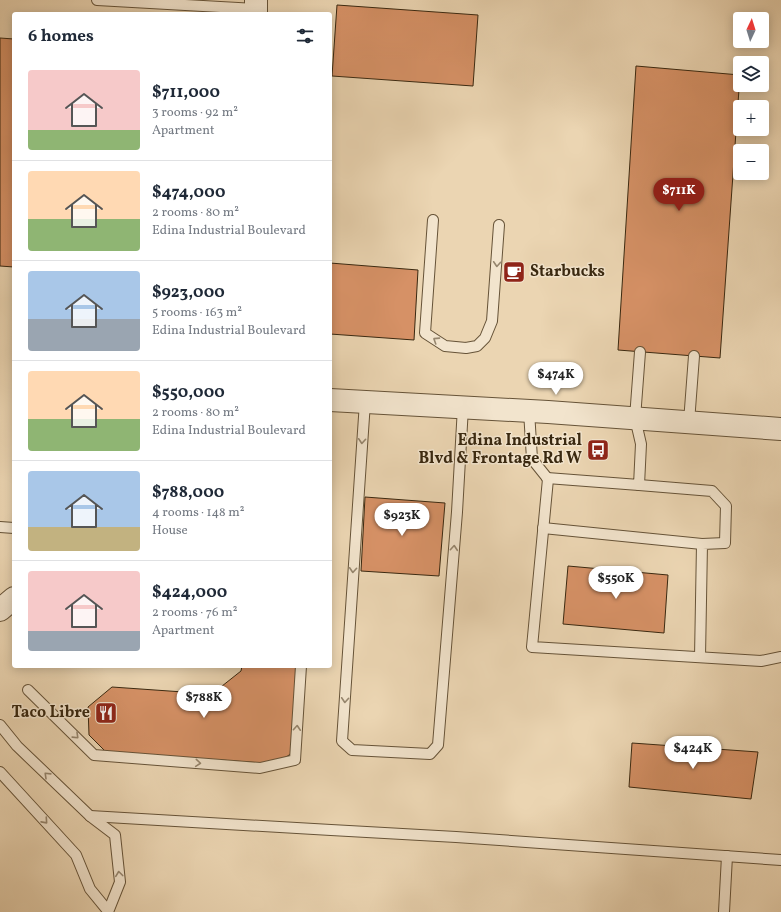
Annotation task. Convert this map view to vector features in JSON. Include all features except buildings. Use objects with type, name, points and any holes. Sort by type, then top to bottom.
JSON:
[{"type":"street","points":[[332,400],[635,418],[781,430]]},
{"type":"street","points":[[0,610],[12,600]]},
{"type":"lane","points":[[97,0],[256,8]]},
{"type":"lane","points":[[433,220],[425,333],[445,346],[466,348],[478,346],[485,338],[492,321],[500,225]]},
{"type":"lane","points":[[639,486],[641,444],[635,418],[640,352]]},
{"type":"lane","points":[[689,422],[694,356]]},
{"type":"lane","points":[[365,402],[342,741],[352,750],[430,754],[438,745],[451,587],[463,407]]},
{"type":"lane","points":[[529,411],[532,459],[547,478],[532,647],[761,661],[781,657]]},
{"type":"lane","points":[[543,528],[702,544],[725,543],[726,506],[712,490],[639,486],[547,478]]},
{"type":"lane","points":[[0,528],[12,528]]},
{"type":"lane","points":[[700,657],[702,544]]},
{"type":"lane","points":[[28,690],[94,755],[260,768],[295,760],[301,668]]},
{"type":"lane","points":[[0,725],[17,746],[90,816],[115,835],[120,882],[108,911],[90,889],[76,855],[0,772]]},
{"type":"lane","points":[[90,816],[464,837],[781,860]]},
{"type":"lane","points":[[724,912],[727,856]]},
{"type":"place","name":"Starbucks","points":[[514,272]]},
{"type":"place","name":"Edina Industrial Blvd & Frontage Rd W","points":[[598,450]]},
{"type":"place","name":"Taco Libre","points":[[106,713]]}]
